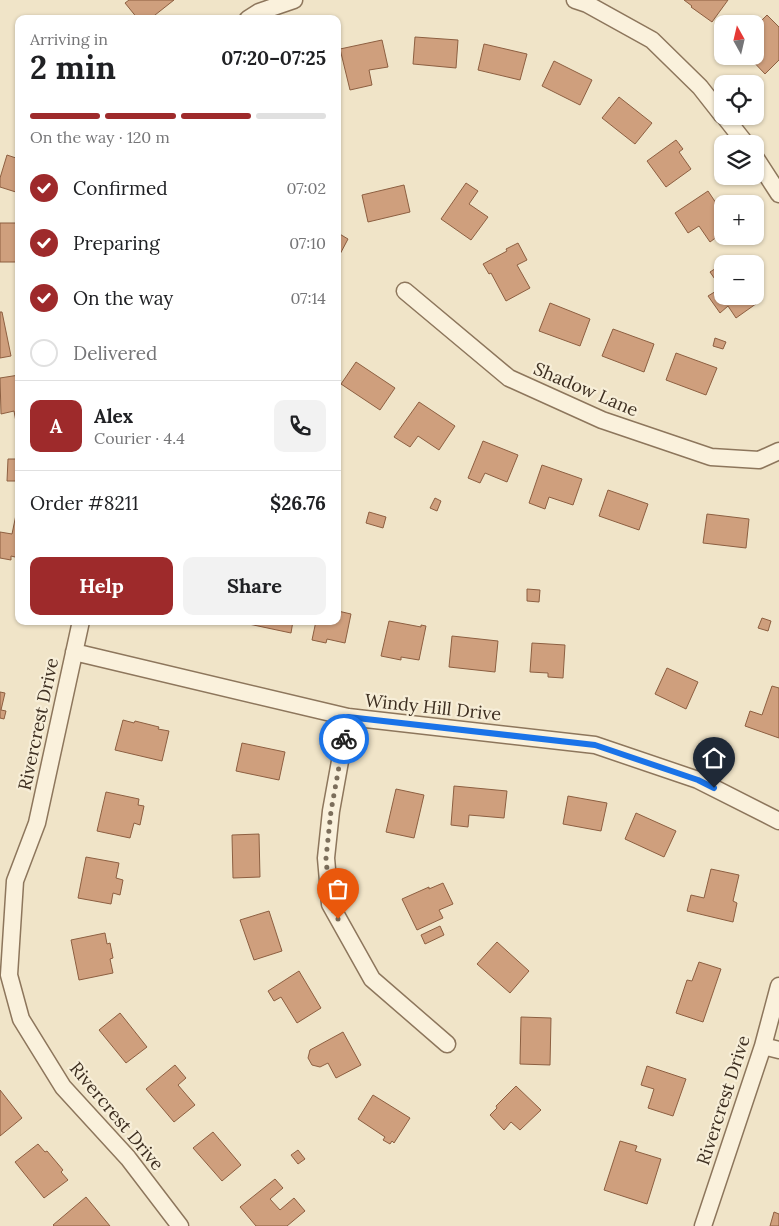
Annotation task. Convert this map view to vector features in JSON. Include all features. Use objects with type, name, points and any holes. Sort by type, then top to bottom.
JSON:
[{"type":"street","points":[[254,15],[294,0]]},
{"type":"street","points":[[575,0],[587,4],[652,40],[700,88],[714,105]]},
{"type":"street","points":[[730,125],[739,135]]},
{"type":"street","points":[[764,171],[779,194]]},
{"type":"street","name":"Shadow Lane","points":[[405,291],[509,378],[602,420],[711,457],[759,460],[779,451]]},
{"type":"street","name":"Rivercrest Drive","points":[[80,625],[37,823],[15,881],[9,975],[21,1019],[63,1087],[128,1158],[180,1226]]},
{"type":"street","name":"Windy Hill Drive","points":[[74,652],[348,717],[595,745],[698,780],[779,821]]},
{"type":"street","points":[[348,717],[331,811],[326,858],[330,904],[372,979],[447,1044]]},
{"type":"street","name":"Rivercrest Drive","points":[[704,1226],[763,1046],[779,986]]},
{"type":"street","points":[[763,1046],[779,1050]]},
{"type":"building","points":[[129,0],[174,0],[155,15],[135,15],[125,3]]},
{"type":"building","points":[[684,0],[728,0],[717,15],[714,15],[712,22]]},
{"type":"building","points":[[767,15],[779,27],[779,60],[765,74],[756,65],[764,65],[764,18]]},
{"type":"building","points":[[415,37],[458,40],[456,68],[413,64]]},
{"type":"building","points":[[382,40],[388,67],[369,70],[372,85],[350,90],[341,49]]},
{"type":"building","points":[[484,44],[527,54],[520,80],[478,70]]},
{"type":"building","points":[[554,61],[592,80],[580,105],[542,86]]},
{"type":"building","points":[[619,97],[652,123],[635,144],[602,118]]},
{"type":"building","points":[[676,140],[683,149],[679,152],[691,169],[666,187],[647,161]]},
{"type":"building","points":[[7,155],[15,158],[15,192],[0,187],[0,178]]},
{"type":"building","points":[[466,183],[478,191],[469,204],[488,217],[471,240],[441,219]]},
{"type":"building","points":[[404,185],[410,212],[368,222],[362,195]]},
{"type":"building","points":[[708,191],[714,200],[714,239],[710,242],[699,226],[688,233],[675,213]]},
{"type":"building","points":[[0,223],[15,223],[15,262],[0,262]]},
{"type":"building","points":[[341,235],[348,239],[341,252]]},
{"type":"building","points":[[518,243],[527,260],[517,265],[530,288],[506,301],[491,273],[489,274],[483,264]]},
{"type":"building","points":[[714,269],[714,278],[710,272]]},
{"type":"building","points":[[714,292],[714,304],[708,296]]},
{"type":"building","points":[[550,303],[590,319],[580,346],[539,331]]},
{"type":"building","points":[[714,305],[754,305],[736,318],[728,306],[720,313]]},
{"type":"building","points":[[0,312],[2,312],[11,356],[0,358]]},
{"type":"building","points":[[613,329],[654,344],[644,372],[602,356]]},
{"type":"building","points":[[715,338],[726,342],[723,349],[713,346]]},
{"type":"building","points":[[676,353],[717,368],[706,395],[666,380]]},
{"type":"building","points":[[356,362],[395,388],[380,410],[341,384]]},
{"type":"building","points":[[15,376],[15,416],[14,411],[1,414],[0,378]]},
{"type":"building","points":[[419,402],[455,426],[439,450],[418,436],[410,447],[394,437]]},
{"type":"building","points":[[483,441],[518,455],[507,482],[485,473],[480,483],[468,478]]},
{"type":"building","points":[[8,459],[15,459],[15,481],[7,481]]},
{"type":"building","points":[[542,465],[582,479],[573,505],[549,497],[545,509],[529,503]]},
{"type":"building","points":[[608,490],[648,504],[639,530],[599,516]]},
{"type":"building","points":[[435,498],[441,501],[437,511],[430,508]]},
{"type":"building","points":[[369,512],[386,517],[383,528],[366,523]]},
{"type":"building","points":[[707,514],[749,519],[746,548],[703,543]]},
{"type":"building","points":[[15,520],[15,557],[11,556],[11,560],[0,558],[0,532],[12,534]]},
{"type":"building","points":[[527,589],[540,590],[539,602],[527,601]]},
{"type":"building","points":[[341,612],[351,614],[345,643],[327,639],[326,643],[312,640],[315,625],[341,625]]},
{"type":"building","points":[[762,618],[771,621],[768,631],[758,628]]},
{"type":"building","points":[[389,621],[421,627],[421,625],[426,626],[419,660],[401,657],[401,660],[381,656]]},
{"type":"building","points":[[253,625],[292,625],[291,633]]},
{"type":"building","points":[[452,636],[498,641],[495,672],[449,667]]},
{"type":"building","points":[[532,643],[565,645],[563,678],[548,677],[548,673],[530,672]]},
{"type":"building","points":[[667,668],[698,682],[686,709],[655,694]]},
{"type":"building","points":[[772,686],[779,688],[779,738],[745,726],[750,711],[762,715]]},
{"type":"building","points":[[0,692],[5,693],[1,710],[6,711],[4,719],[0,718]]},
{"type":"building","points":[[123,720],[134,723],[135,721],[169,731],[162,761],[115,750]]},
{"type":"building","points":[[242,743],[285,752],[279,780],[236,771]]},
{"type":"building","points":[[454,786],[507,791],[504,818],[469,815],[468,827],[451,825]]},
{"type":"building","points":[[396,789],[424,795],[414,838],[386,832]]},
{"type":"building","points":[[106,792],[139,799],[138,805],[144,806],[140,825],[134,823],[130,838],[97,831]]},
{"type":"building","points":[[568,796],[607,803],[601,831],[563,824]]},
{"type":"building","points":[[636,813],[676,831],[664,857],[625,839]]},
{"type":"building","points":[[259,834],[260,877],[233,878],[232,835]]},
{"type":"building","points":[[86,857],[119,863],[116,878],[123,880],[120,895],[113,893],[111,904],[78,898]]},
{"type":"building","points":[[711,869],[739,875],[733,901],[737,903],[733,922],[687,911],[691,895],[704,898]]},
{"type":"building","points":[[443,883],[453,904],[439,910],[443,918],[417,930],[402,899]]},
{"type":"building","points":[[269,911],[282,951],[254,960],[240,920]]},
{"type":"building","points":[[440,926],[444,935],[425,944],[421,935]]},
{"type":"building","points":[[105,933],[107,944],[110,943],[113,958],[110,959],[113,973],[79,980],[71,940]]},
{"type":"building","points":[[497,942],[529,971],[510,993],[477,964]]},
{"type":"building","points":[[699,962],[721,969],[703,1022],[676,1013],[687,980],[692,981]]},
{"type":"building","points":[[299,971],[321,1008],[297,1023],[281,997],[274,1001],[268,991]]},
{"type":"building","points":[[120,1013],[147,1047],[126,1063],[99,1030]]},
{"type":"building","points":[[521,1017],[551,1018],[550,1065],[520,1064]]},
{"type":"building","points":[[343,1032],[361,1065],[336,1078],[328,1063],[320,1067],[312,1065],[308,1058],[310,1050]]},
{"type":"building","points":[[175,1065],[186,1078],[178,1085],[195,1105],[174,1122],[146,1089]]},
{"type":"building","points":[[647,1066],[686,1079],[673,1116],[648,1108],[654,1089],[641,1085]]},
{"type":"building","points":[[516,1086],[541,1110],[520,1130],[511,1122],[504,1130],[490,1115],[497,1108],[496,1106]]},
{"type":"building","points":[[0,1090],[22,1118],[0,1136]]},
{"type":"building","points":[[373,1095],[410,1118],[394,1143],[392,1141],[390,1144],[383,1140],[385,1137],[358,1119]]},
{"type":"building","points":[[213,1132],[241,1165],[222,1181],[193,1148]]},
{"type":"building","points":[[620,1141],[637,1146],[635,1151],[661,1159],[647,1204],[604,1190]]},
{"type":"building","points":[[38,1144],[45,1152],[47,1151],[63,1170],[61,1172],[68,1180],[44,1198],[15,1162]]},
{"type":"building","points":[[298,1150],[305,1159],[298,1164],[291,1155]]},
{"type":"building","points":[[275,1179],[283,1188],[270,1199],[280,1210],[294,1198],[305,1211],[287,1226],[256,1226],[240,1207]]},
{"type":"building","points":[[86,1197],[110,1226],[53,1225]]},
{"type":"building","points":[[774,1212],[779,1214],[779,1226],[770,1226]]},
{"type":"way so far","points":[[338,919],[330,904],[326,858],[331,811],[344,739]]},
{"type":"route","points":[[344,739],[348,717],[595,745],[698,780],[714,788]]}]
